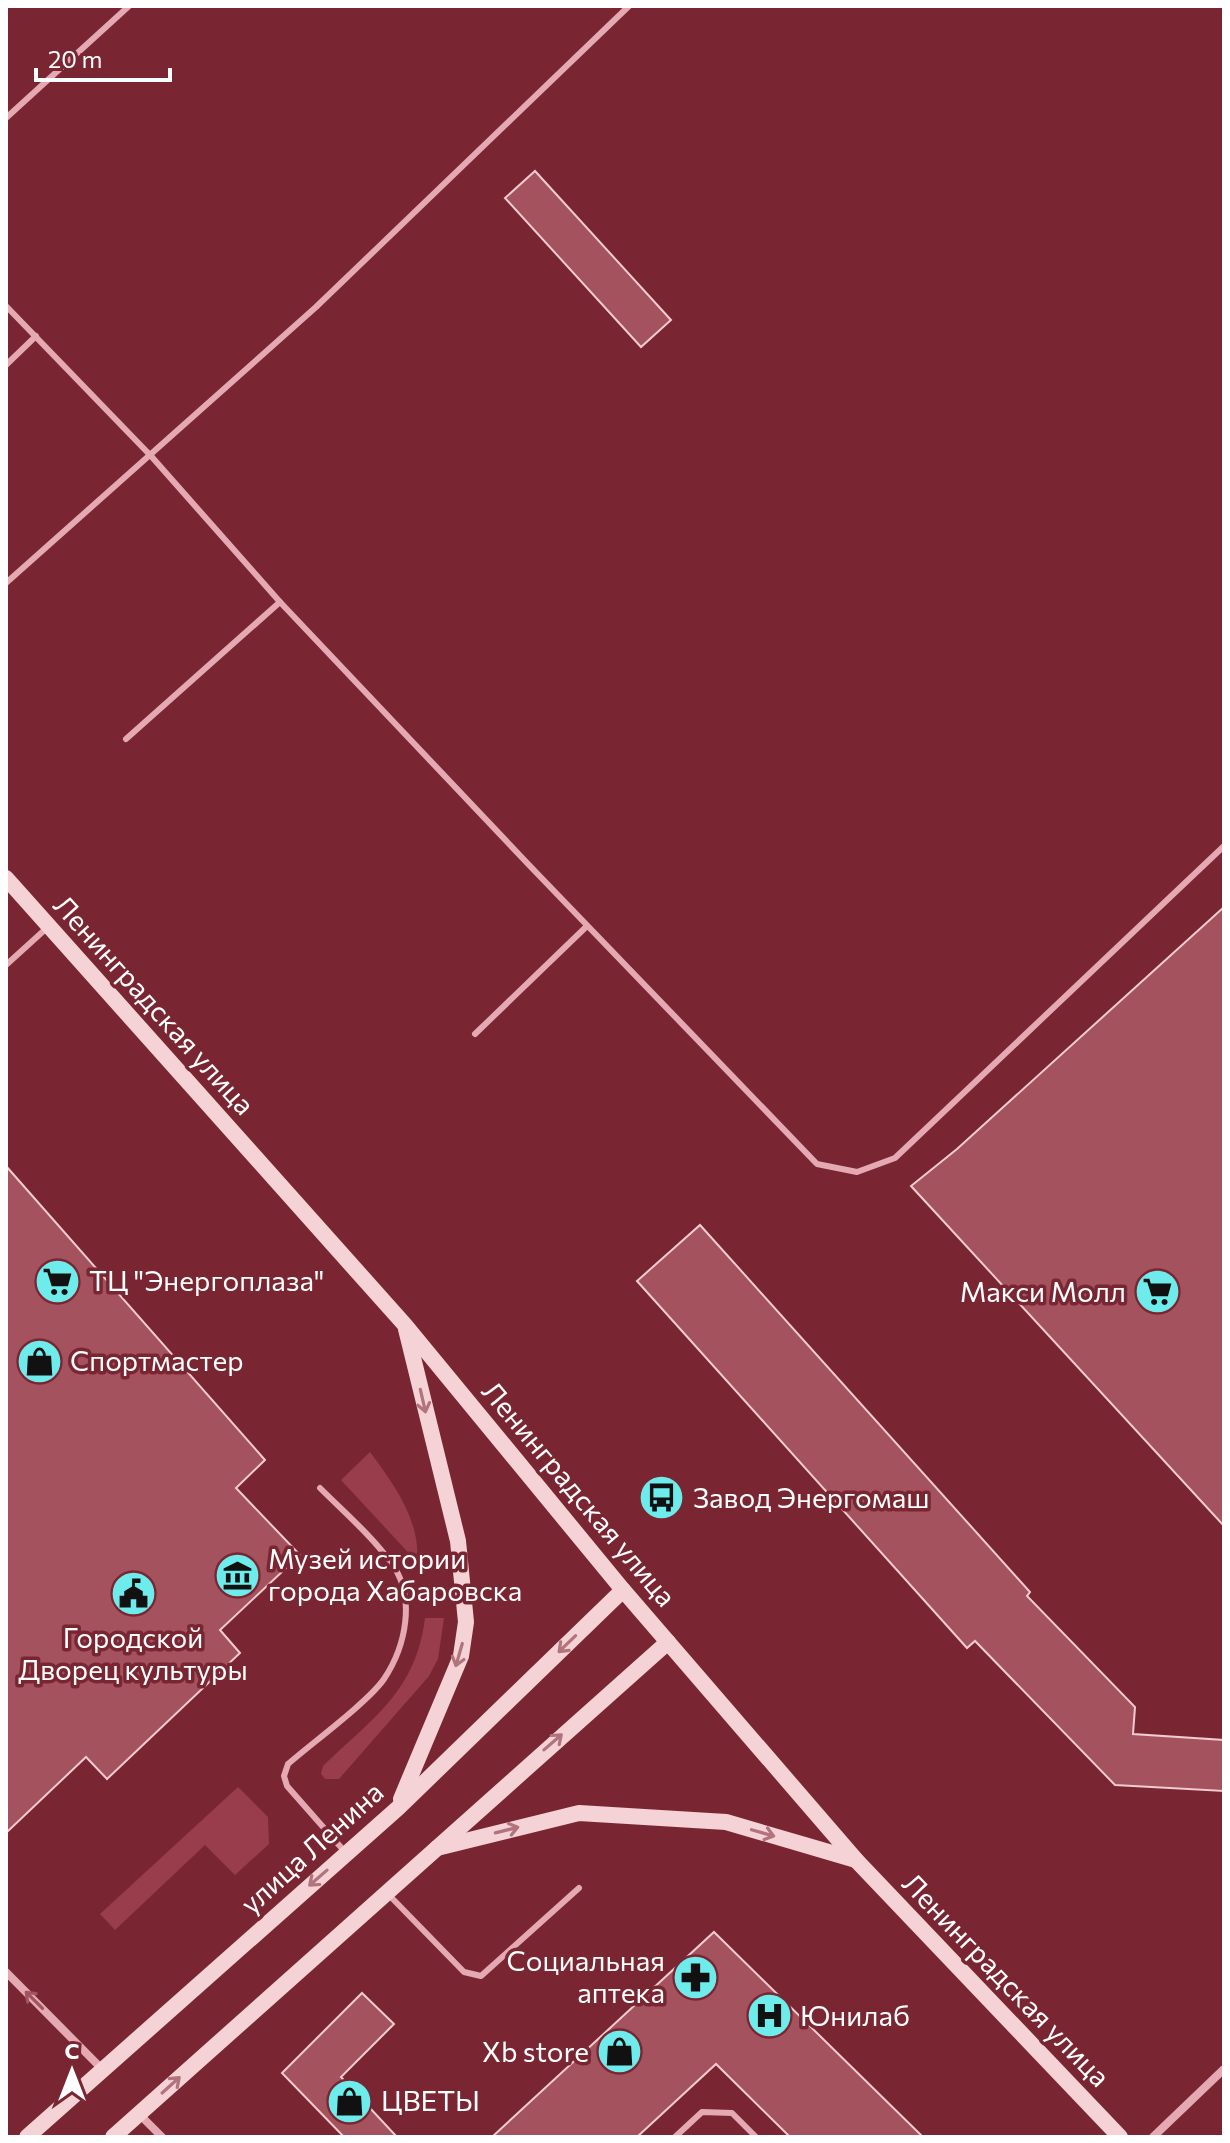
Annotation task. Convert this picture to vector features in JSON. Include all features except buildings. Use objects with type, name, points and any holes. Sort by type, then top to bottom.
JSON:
[{"type":"main road","name":"Ленинградская улица","points":[[6,878],[405,1325],[623,1590],[856,1860],[1120,2137]]},
{"type":"main road","points":[[398,1808],[461,1656],[466,1622],[458,1541],[405,1325]]},
{"type":"main road","name":"улица Ленина","points":[[27,2137],[398,1808],[623,1590]]},
{"type":"main road","points":[[113,2137],[431,1849],[668,1642]]},
{"type":"main road","points":[[431,1849],[579,1813],[726,1822],[856,1860]]},
{"type":"street","points":[[6,1972],[102,2069]]},
{"type":"street","points":[[1153,2137],[1224,2069]]},
{"type":"street","points":[[139,2114],[162,2137]]},
{"type":"lane","points":[[6,118],[129,6]]},
{"type":"lane","points":[[6,583],[326,297],[629,6]]},
{"type":"lane","points":[[6,306],[151,456],[280,602],[817,1164],[857,1172],[895,1158],[1224,846]]},
{"type":"lane","points":[[6,365],[36,336]]},
{"type":"lane","points":[[126,739],[280,602]]},
{"type":"lane","points":[[6,965],[49,926]]},
{"type":"lane","points":[[475,1034],[587,926]]},
{"type":"lane","points":[[320,1488],[394,1566],[403,1591],[406,1615],[404,1633],[383,1681],[288,1764],[284,1776],[287,1786],[346,1853]]},
{"type":"lane","points":[[385,1891],[464,1972],[481,1976],[579,1888]]},
{"type":"lane","points":[[675,2137],[702,2112],[732,2113],[756,2137]]},
{"type":"shaded area","points":[[370,1452],[410,1517],[415,1532],[417,1562],[341,1480]]},
{"type":"shaded area","points":[[425,1618],[444,1618],[438,1659],[429,1676],[339,1779],[325,1779],[321,1774],[323,1766],[375,1717],[402,1684],[420,1643]]},
{"type":"shaded area","points":[[238,1787],[268,1817],[269,1844],[235,1875],[205,1845],[115,1930],[100,1914]]},
{"type":"place","name":"ТЦ \"Энергоплаза\"","points":[[58,1281]]},
{"type":"place","name":"Макси Молл","points":[[1157,1292]]},
{"type":"place","name":"Спортмастер","points":[[39,1361]]},
{"type":"place","name":"Завод Энергомаш","points":[[662,1498]]},
{"type":"place","name":"Музей истории города Хабаровска","points":[[237,1575]]},
{"type":"place","name":"Городской Дворец культуры","points":[[133,1593]]},
{"type":"place","name":"Социальная аптека","points":[[696,1977]]},
{"type":"place","name":"Юнилаб","points":[[769,2016]]},
{"type":"place","name":"Xb store","points":[[620,2052]]},
{"type":"place","name":"ЦВЕТЫ","points":[[350,2101]]}]
